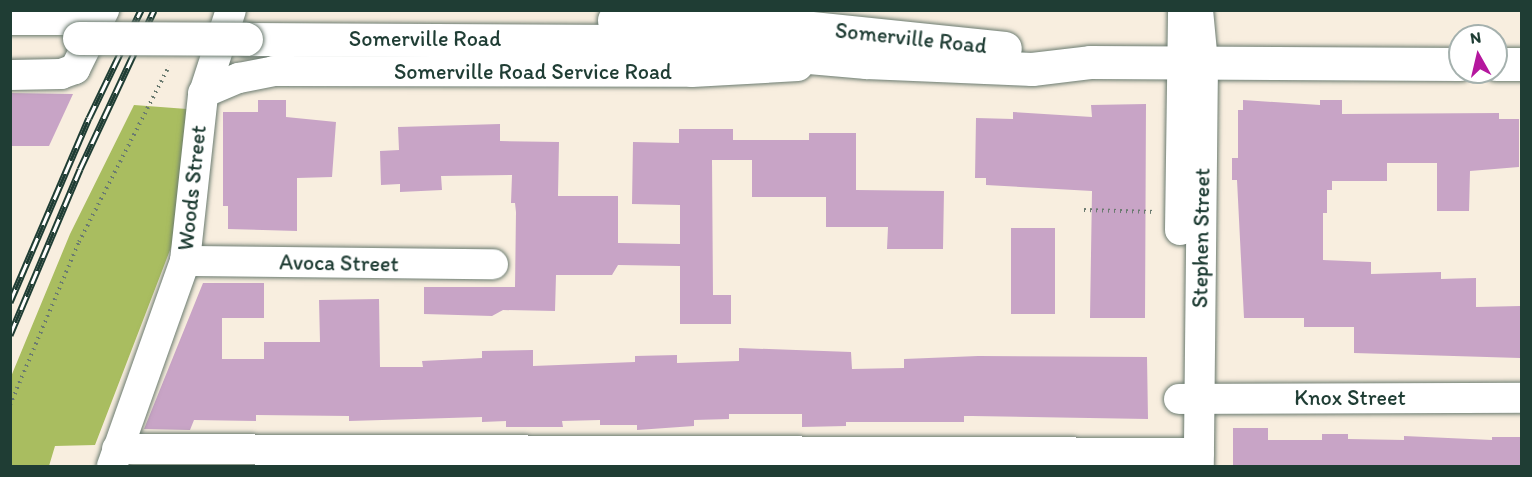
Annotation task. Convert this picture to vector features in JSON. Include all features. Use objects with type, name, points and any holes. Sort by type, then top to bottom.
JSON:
[{"type":"main road","points":[[753,17],[769,53]]},
{"type":"main road","name":"Somerville Road","points":[[10,18],[90,22],[243,23],[793,18],[1090,62]]},
{"type":"main road","points":[[769,53],[793,18]]},
{"type":"main road","name":"Somerville Road","points":[[10,38],[90,22]]},
{"type":"main road","name":"Somerville Road","points":[[243,23],[577,39],[866,62],[1032,69],[1090,62],[1448,64]]},
{"type":"street","name":"Stephen Street","points":[[1183,10],[1192,63],[1189,460]]},
{"type":"street","name":"Stephen Street","points":[[1189,399],[1180,213],[1198,10]]},
{"type":"street","points":[[10,75],[61,74],[80,64],[90,22]]},
{"type":"street","name":"Woods Street","points":[[115,458],[185,261],[203,93],[243,23]]},
{"type":"street","points":[[722,72],[762,65],[769,53]]},
{"type":"street","name":"Somerville Road Service Road","points":[[203,93],[239,78],[274,71],[722,72],[866,62]]},
{"type":"street","name":"Avoca Street","points":[[185,261],[493,264]]},
{"type":"street","name":"Knox Street","points":[[1189,399],[1521,398]]},
{"type":"street","points":[[115,458],[1189,460]]},
{"type":"path","points":[[10,405],[79,243],[171,60]]},
{"type":"path","points":[[1084,210],[1180,213]]},
{"type":"green space","points":[[134,105],[187,109],[177,232],[95,445],[55,446],[49,466],[11,466],[10,379],[70,234]]},
{"type":"building","points":[[10,93],[73,94],[49,146],[10,146]]},
{"type":"building","points":[[258,100],[286,100],[286,117],[336,122],[332,177],[297,178],[297,231],[228,229],[228,206],[223,206],[223,112],[258,112]]},
{"type":"building","points":[[1243,100],[1320,105],[1320,100],[1342,100],[1342,114],[1499,113],[1499,119],[1519,119],[1519,167],[1470,171],[1469,211],[1437,211],[1437,163],[1387,163],[1387,181],[1332,181],[1332,190],[1327,190],[1327,213],[1323,213],[1323,260],[1371,262],[1371,274],[1441,272],[1441,279],[1476,278],[1476,307],[1520,306],[1520,358],[1354,353],[1354,327],[1304,327],[1304,318],[1244,318],[1237,180],[1232,180],[1232,158],[1238,158],[1238,110],[1243,110]]},
{"type":"building","points":[[1146,104],[1145,318],[1090,318],[1092,191],[986,185],[986,178],[975,178],[976,118],[1013,119],[1013,112],[1092,117],[1091,105]]},
{"type":"building","points":[[500,124],[500,141],[559,142],[558,196],[618,196],[618,243],[680,244],[680,205],[632,204],[633,142],[679,143],[679,129],[733,129],[733,140],[809,140],[809,133],[856,133],[856,190],[944,191],[943,249],[887,249],[888,227],[826,227],[826,197],[752,197],[752,160],[712,160],[713,295],[731,295],[731,324],[680,324],[680,266],[618,265],[612,275],[556,275],[555,311],[503,310],[492,316],[424,314],[424,287],[515,287],[516,212],[515,203],[511,203],[512,175],[441,176],[442,190],[400,192],[400,184],[381,185],[380,151],[399,150],[398,127]]},
{"type":"building","points":[[1011,228],[1055,228],[1055,314],[1011,314]]},
{"type":"building","points":[[203,283],[264,283],[264,318],[222,318],[222,359],[264,359],[264,342],[320,342],[319,300],[379,299],[380,367],[423,367],[422,361],[482,358],[482,351],[533,350],[533,366],[635,362],[635,356],[677,355],[677,363],[739,361],[739,348],[851,352],[852,369],[904,368],[904,359],[978,356],[1147,357],[1148,419],[964,416],[964,422],[846,422],[846,426],[802,427],[802,414],[729,414],[729,419],[694,420],[694,426],[637,430],[637,425],[600,425],[600,420],[562,421],[563,427],[506,427],[506,421],[482,422],[482,417],[349,421],[349,416],[256,415],[256,421],[194,420],[190,430],[144,429]]},
{"type":"building","points":[[1233,428],[1268,428],[1268,440],[1322,440],[1322,434],[1348,434],[1348,439],[1404,440],[1404,436],[1492,440],[1492,437],[1521,437],[1521,466],[1233,466]]},
{"type":"railway","points":[[10,302],[89,118],[141,10]]},
{"type":"railway","points":[[10,335],[80,169],[154,10]]}]
